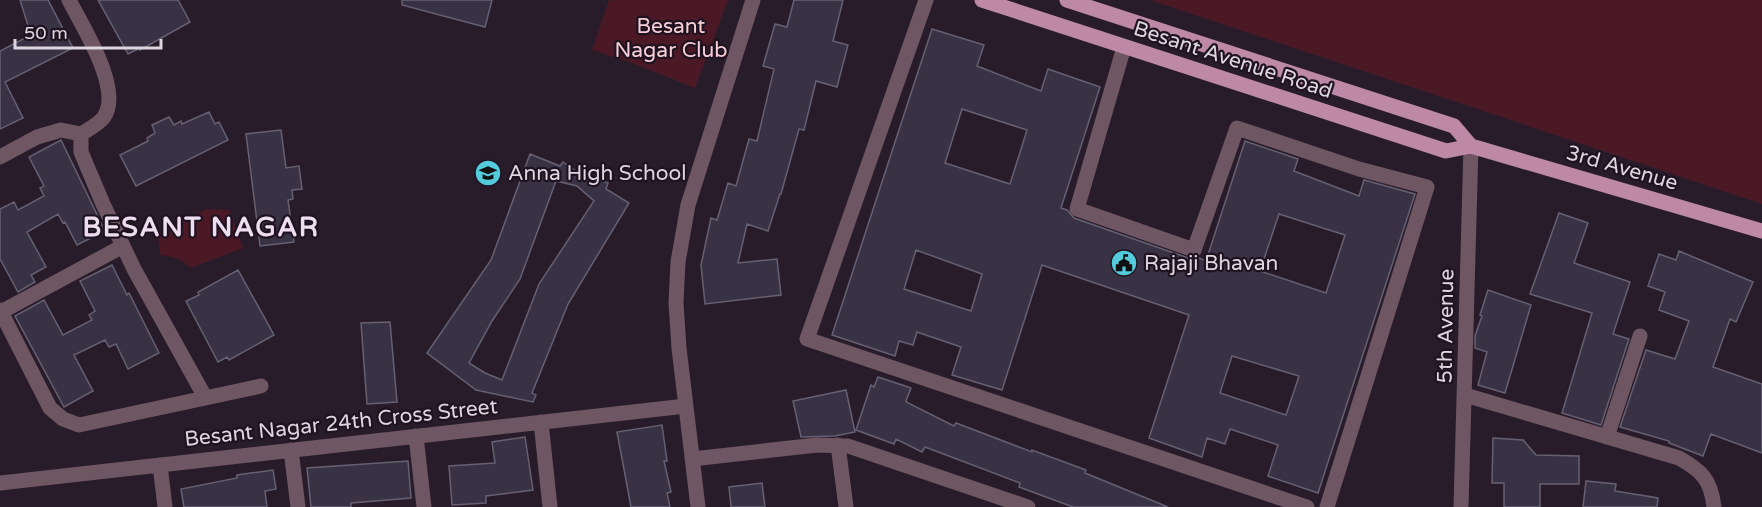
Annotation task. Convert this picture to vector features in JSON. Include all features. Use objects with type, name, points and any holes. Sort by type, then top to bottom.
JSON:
[{"type":"main road","name":"Besant Avenue Road","points":[[982,0],[1446,151],[1471,146]]},
{"type":"main road","points":[[1067,0],[1454,126],[1471,146]]},
{"type":"main road","name":"3rd Avenue","points":[[1471,146],[1762,231]]},
{"type":"street","points":[[0,157],[37,137],[61,130],[81,134],[104,117],[109,105],[107,78],[69,0]]},
{"type":"street","points":[[698,507],[676,303],[678,262],[688,205],[753,0]]},
{"type":"street","points":[[926,0],[807,339],[1307,507]]},
{"type":"street","points":[[1124,47],[1077,209],[1194,250],[1237,128],[1359,169],[1427,187],[1327,507]]},
{"type":"street","points":[[81,134],[81,152],[123,246],[205,397]]},
{"type":"street","name":"5th Avenue","points":[[1461,507],[1471,146]]},
{"type":"street","points":[[123,246],[1,311],[50,408],[63,419],[79,424],[261,386]]},
{"type":"street","points":[[1607,437],[1640,336]]},
{"type":"street","points":[[1465,395],[1679,458],[1704,476],[1711,489],[1714,507]]},
{"type":"street","name":"Besant Nagar 24th Cross Street","points":[[0,483],[686,406]]},
{"type":"street","points":[[541,422],[550,507]]},
{"type":"street","points":[[416,436],[424,507]]},
{"type":"street","points":[[692,459],[817,445],[838,445],[871,453],[1028,507]]},
{"type":"street","points":[[838,445],[846,507]]},
{"type":"street","points":[[291,450],[298,507]]},
{"type":"street","points":[[160,465],[165,507]]},
{"type":"street","points":[[980,490],[982,507]]},
{"type":"green space","name":"Besant Nagar Club","points":[[609,0],[728,0],[695,88],[592,50]]},
{"type":"green space","points":[[1150,0],[1762,0],[1762,204]]},
{"type":"green space","points":[[207,209],[229,210],[243,248],[191,268],[177,258],[160,255],[158,236],[161,231]]},
{"type":"building","points":[[20,0],[48,0],[73,48],[5,82],[23,118],[0,129],[0,51],[31,35]]},
{"type":"building","points":[[98,0],[178,0],[190,22],[140,50],[140,48],[128,54]]},
{"type":"building","points":[[402,0],[492,0],[485,27],[402,5]]},
{"type":"building","points":[[794,0],[843,0],[833,41],[848,45],[837,87],[816,81],[804,130],[799,129],[768,231],[747,224],[738,263],[777,259],[781,295],[705,304],[701,265],[711,218],[717,220],[728,183],[736,186],[749,139],[757,141],[774,69],[763,66],[775,24],[787,27]]},
{"type":"building","name":"Rajaji Bhavan","points":[[932,29],[984,45],[977,66],[1041,91],[1048,69],[1100,87],[1061,208],[1067,210],[1074,218],[1191,259],[1199,258],[1206,261],[1245,141],[1298,159],[1294,171],[1359,196],[1364,180],[1415,194],[1318,493],[1268,476],[1278,445],[1230,429],[1225,444],[1207,438],[1202,457],[1149,438],[1189,315],[1042,265],[1002,390],[952,375],[961,347],[917,332],[913,345],[899,341],[895,356],[832,335]],"holes":[[[962,109],[1027,130],[1010,184],[945,163]],[[1279,214],[1345,235],[1326,293],[1260,271]],[[916,250],[982,274],[971,311],[904,289]],[[1232,356],[1299,376],[1286,415],[1220,393]]]},
{"type":"building","points":[[209,112],[215,124],[219,122],[228,140],[136,186],[120,155],[148,141],[147,138],[155,133],[152,125],[169,117],[174,125],[181,121],[182,124]]},
{"type":"building","points":[[281,130],[286,168],[299,166],[302,189],[292,190],[293,199],[288,200],[294,242],[260,246],[246,134]]},
{"type":"building","points":[[61,140],[105,231],[77,245],[58,214],[27,232],[46,267],[31,275],[35,282],[18,292],[0,259],[0,209],[14,202],[18,210],[44,196],[40,188],[44,186],[29,157]]},
{"type":"building","points":[[530,154],[560,166],[563,162],[579,173],[608,183],[606,189],[629,203],[568,304],[532,393],[536,395],[533,402],[476,390],[427,353],[491,260]],"holes":[[[556,181],[577,186],[594,201],[539,284],[502,380],[485,373],[469,363],[492,321],[520,279]]]},
{"type":"building","points":[[1559,213],[1588,223],[1574,263],[1630,282],[1613,334],[1629,339],[1601,425],[1562,413],[1592,313],[1530,294]]},
{"type":"building","points":[[1679,251],[1753,282],[1736,322],[1730,319],[1713,367],[1762,384],[1762,453],[1711,434],[1703,456],[1669,443],[1669,441],[1620,427],[1646,350],[1675,359],[1689,321],[1659,310],[1665,292],[1648,286],[1659,254],[1676,260]]},
{"type":"building","points":[[112,265],[127,295],[129,293],[159,353],[128,369],[116,344],[109,347],[105,340],[74,355],[93,391],[64,407],[15,316],[44,300],[63,335],[92,320],[89,315],[95,311],[80,281]]},
{"type":"building","points":[[238,270],[274,335],[229,360],[227,357],[218,362],[186,301]]},
{"type":"building","points":[[1488,290],[1531,305],[1505,393],[1478,385],[1487,352],[1475,348],[1475,336]]},
{"type":"building","points":[[390,322],[397,402],[367,404],[361,323]]},
{"type":"building","points":[[878,377],[911,388],[906,401],[908,403],[954,426],[956,423],[1086,470],[1085,473],[1168,507],[1073,507],[1019,487],[1020,483],[925,447],[922,452],[896,439],[894,444],[856,430],[871,385],[874,387]]},
{"type":"building","points":[[846,390],[855,432],[835,436],[801,437],[793,401]]},
{"type":"building","points":[[662,425],[667,461],[664,461],[671,492],[667,493],[670,507],[631,507],[617,432]]},
{"type":"building","points":[[525,437],[533,490],[486,496],[486,503],[452,505],[449,466],[495,463],[492,442]]},
{"type":"building","points":[[1493,438],[1523,440],[1536,455],[1579,456],[1579,484],[1540,484],[1540,507],[1504,507],[1504,483],[1492,483]]},
{"type":"building","points":[[408,461],[411,498],[351,503],[351,507],[311,507],[307,468]]},
{"type":"building","points":[[273,470],[276,489],[265,491],[267,507],[184,507],[181,489],[237,478],[237,475]]},
{"type":"building","points":[[1586,481],[1616,484],[1615,491],[1658,498],[1657,507],[1583,507]]},
{"type":"building","points":[[762,483],[765,507],[731,507],[729,487]]},
{"type":"place","name":"Anna High School","points":[[488,173]]},
{"type":"place","name":"Rajaji Bhavan","points":[[1124,263]]},
{"type":"district","name":"BESANT NAGAR","points":[[201,227]]}]
